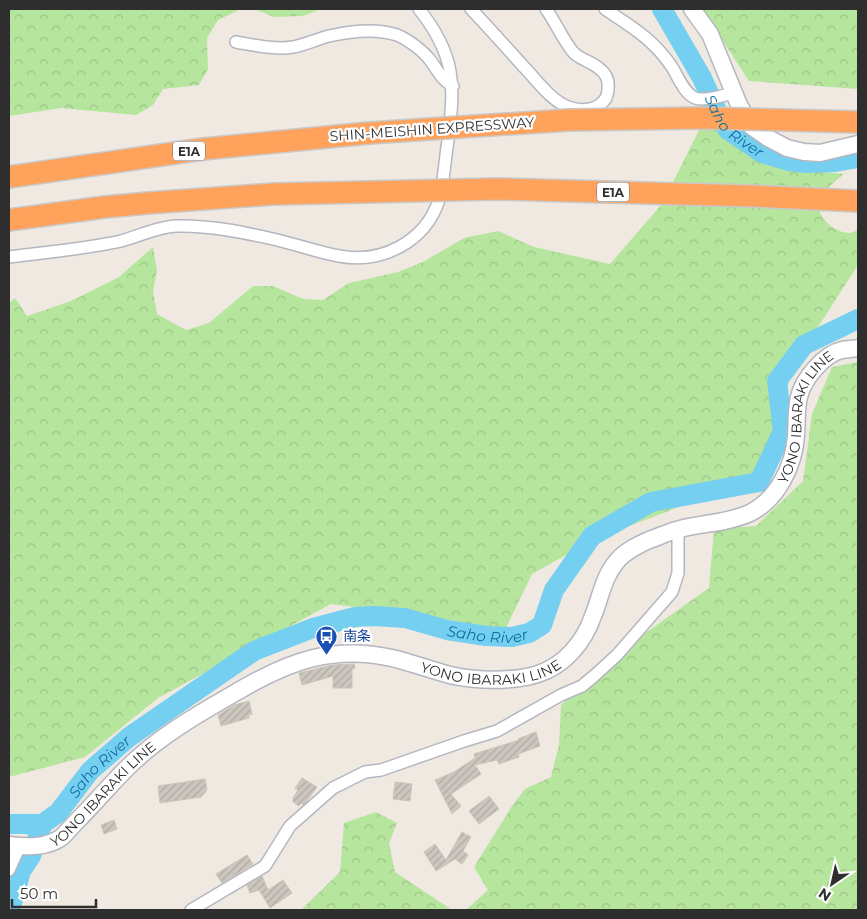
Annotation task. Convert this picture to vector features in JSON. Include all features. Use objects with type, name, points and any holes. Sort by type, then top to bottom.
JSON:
[{"type":"highway","name":"SHIN-MEISHIN EXPRESSWAY","points":[[9,177],[203,149],[369,132],[569,120],[702,118],[858,122]]},
{"type":"highway","name":"E1A","points":[[9,220],[105,207],[274,194],[498,189],[858,201]]},
{"type":"highway","points":[[9,226],[105,207]]},
{"type":"main road","points":[[692,9],[710,34],[719,53],[730,94],[751,126],[787,148],[820,153],[858,144]]},
{"type":"main road","name":"YONO IBARAKI LINE","points":[[24,846],[62,836],[128,767],[156,744],[193,718],[246,687],[304,660],[327,655],[357,654],[391,658],[454,676],[488,680],[539,674],[562,660],[581,643],[593,617],[605,579],[618,559],[638,545],[678,529],[724,521],[751,512],[767,500],[782,483],[791,463],[796,439],[799,396],[808,376],[823,361],[839,350],[858,348]]},
{"type":"street","points":[[9,257],[120,241],[174,226],[219,229],[274,239],[340,256],[357,258],[375,256],[392,251],[408,242],[423,229],[439,199],[453,102],[453,86],[449,64],[439,38],[419,9]]},
{"type":"street","points":[[472,9],[540,85],[557,100],[568,107],[591,110],[600,105],[606,97],[609,87],[607,78],[602,70],[576,54],[569,47],[546,9]]},
{"type":"street","points":[[605,9],[651,40],[665,57],[686,91],[693,97],[699,99],[730,94]]},
{"type":"street","points":[[236,42],[277,48],[292,47],[330,36],[354,32],[376,31],[398,35],[431,61],[446,83],[453,86]]},
{"type":"street","points":[[191,910],[265,866],[290,826],[333,788],[365,772],[381,770],[497,731],[561,695],[582,686],[618,656],[672,592],[678,573],[678,529]]},
{"type":"street","points":[[9,870],[24,846]]},
{"type":"green space","points":[[9,9],[241,9],[218,20],[207,38],[208,69],[199,85],[163,89],[153,105],[136,115],[61,108],[9,116]]},
{"type":"green space","points":[[254,9],[321,9],[303,16],[274,17]]},
{"type":"green space","points":[[702,9],[858,9],[858,89],[749,81]]},
{"type":"green space","points":[[713,109],[727,138],[753,157],[781,168],[844,174],[822,196],[819,206],[820,212],[827,223],[839,231],[851,233],[858,230],[858,265],[816,330],[789,380],[777,433],[750,477],[595,539],[532,574],[505,630],[426,616],[331,604],[158,698],[85,757],[9,777],[9,303],[15,298],[27,316],[71,301],[119,277],[153,247],[157,271],[153,291],[157,314],[186,330],[209,323],[253,286],[273,286],[303,299],[323,300],[349,283],[398,272],[423,262],[464,238],[498,231],[534,247],[610,264],[662,204],[700,128]]},
{"type":"green space","points":[[858,362],[858,910],[466,910],[488,890],[474,867],[512,806],[525,789],[551,777],[559,745],[561,705],[637,639],[709,588],[714,529],[756,526],[803,481],[812,414],[832,367]]},
{"type":"green space","points":[[376,812],[397,823],[389,843],[395,872],[452,910],[301,910],[340,872],[344,823]]},
{"type":"building","points":[[354,664],[355,668],[352,669],[352,688],[333,688],[333,676],[302,685],[299,673],[332,665]]},
{"type":"building","points":[[249,701],[252,714],[249,715],[249,718],[221,726],[218,715],[234,705]]},
{"type":"building","points":[[536,732],[540,746],[518,754],[519,757],[499,764],[497,760],[475,765],[481,774],[451,794],[461,806],[452,814],[435,780],[454,772],[475,758],[474,754],[519,740]]},
{"type":"building","points":[[302,778],[317,787],[306,802],[303,805],[301,803],[299,806],[293,802],[293,798],[298,790],[295,788]]},
{"type":"building","points":[[205,779],[207,790],[201,797],[160,803],[158,786]]},
{"type":"building","points":[[395,782],[412,784],[410,801],[393,799]]},
{"type":"building","points":[[489,796],[499,809],[479,824],[469,811]]},
{"type":"building","points":[[114,820],[117,829],[104,834],[101,825]]},
{"type":"building","points":[[462,832],[471,837],[463,851],[468,855],[462,864],[455,859],[436,871],[424,852],[435,844],[446,860]]},
{"type":"building","points":[[247,855],[253,864],[222,883],[216,874]]},
{"type":"building","points":[[262,876],[268,890],[283,880],[292,893],[270,908],[259,890],[250,893],[247,885]]},
{"type":"waterway","name":"Saho River","points":[[662,9],[702,78],[721,120],[728,130],[762,153],[789,161],[807,163],[835,162],[858,158]]},
{"type":"waterway","name":"Saho River","points":[[9,824],[42,824],[58,813],[90,771],[129,737],[254,651],[313,628],[355,617],[374,616],[405,618],[447,630],[486,636],[512,637],[529,633],[542,625],[554,590],[592,536],[651,502],[759,482],[783,431],[777,381],[804,345],[858,319]]},
{"type":"waterway","points":[[10,910],[21,871],[31,856],[41,828]]},
{"type":"place","name":"南条","points":[[327,655]]}]
